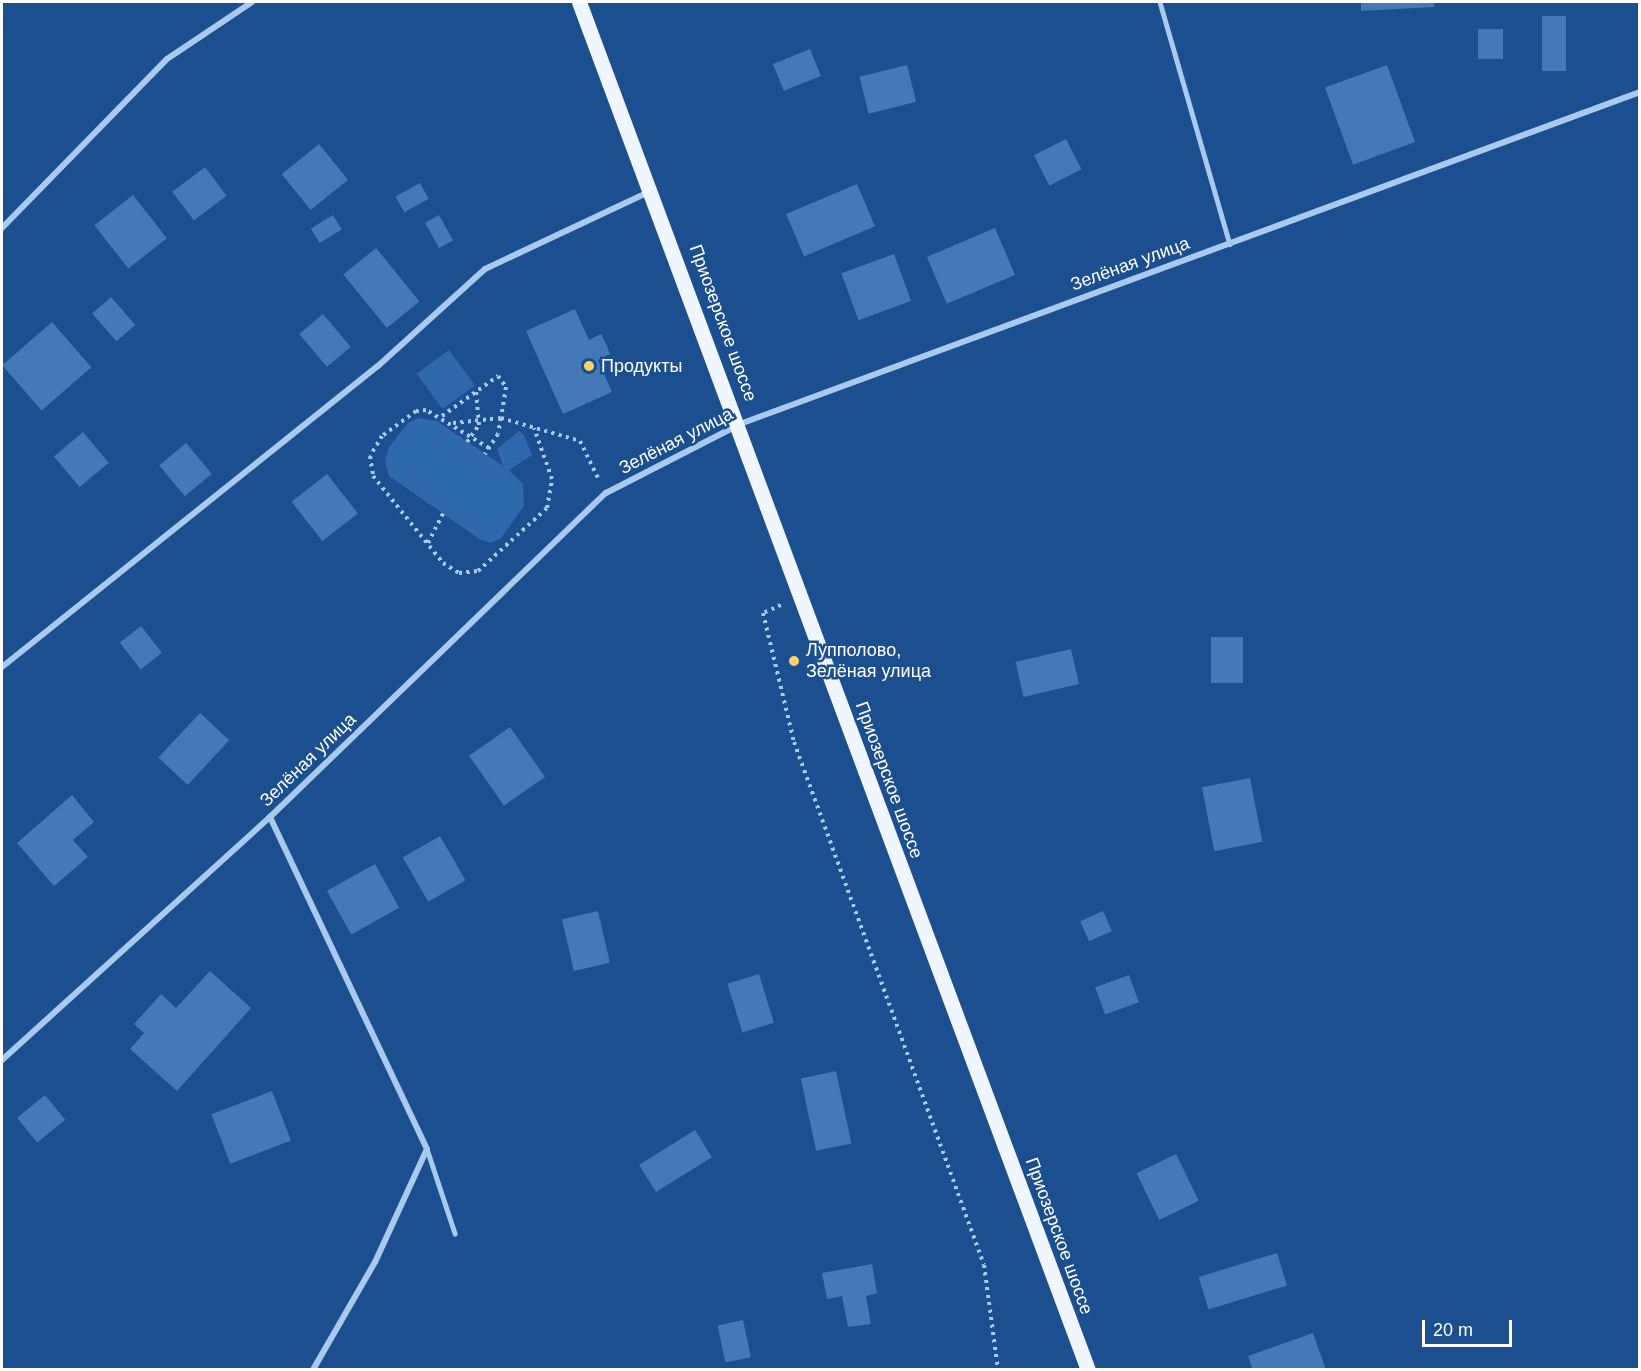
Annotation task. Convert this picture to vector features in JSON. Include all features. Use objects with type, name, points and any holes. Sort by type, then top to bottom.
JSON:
[{"type":"main road","name":"Приозерское шоссе","points":[[579,2],[740,424],[801,597],[1088,1370]]},
{"type":"street","points":[[2,228],[167,59],[252,2]]},
{"type":"street","name":"Зелёная улица","points":[[2,1060],[270,817],[606,493],[740,424],[1640,92]]},
{"type":"street","points":[[2,667],[378,366],[485,269],[652,190]]},
{"type":"street","points":[[270,817],[427,1149],[375,1262],[313,1370]]},
{"type":"lane","points":[[1160,2],[1230,244]]},
{"type":"lane","points":[[427,1149],[455,1233]]},
{"type":"path","points":[[442,416],[498,376],[506,387],[501,418],[489,448],[484,454]]},
{"type":"path","points":[[467,442],[479,421],[476,392]]},
{"type":"path","points":[[489,448],[442,416],[416,411],[382,436],[370,456],[373,476],[428,544],[450,569],[468,574],[478,571],[537,520],[553,494],[552,478],[534,428]]},
{"type":"path","points":[[452,423],[501,418],[580,441],[606,493]]},
{"type":"path","points":[[428,544],[443,514]]},
{"type":"path","points":[[801,597],[763,613],[794,742],[984,1265],[998,1370]]},
{"type":"shaded area","points":[[449,350],[475,386],[443,409],[417,374]]},
{"type":"shaded area","points":[[419,418],[437,421],[503,466],[497,449],[519,431],[524,435],[532,455],[509,470],[523,484],[524,506],[501,538],[491,543],[481,540],[389,476],[385,461],[389,447],[408,423]]},
{"type":"building","points":[[1361,2],[1434,2],[1434,7],[1361,11]]},
{"type":"building","points":[[1542,16],[1566,16],[1566,71],[1542,71]]},
{"type":"building","points":[[1478,29],[1503,29],[1503,59],[1478,59]]},
{"type":"building","points":[[810,49],[821,76],[784,91],[773,64]]},
{"type":"building","points":[[907,65],[916,102],[869,114],[859,77]]},
{"type":"building","points":[[1387,65],[1415,142],[1353,165],[1325,88]]},
{"type":"building","points":[[1066,139],[1081,169],[1049,186],[1034,155]]},
{"type":"building","points":[[319,144],[348,180],[311,210],[282,174]]},
{"type":"building","points":[[205,167],[227,196],[194,220],[172,192]]},
{"type":"building","points":[[420,183],[429,199],[404,212],[396,197]]},
{"type":"building","points":[[857,184],[875,226],[804,256],[786,214]]},
{"type":"building","points":[[133,195],[167,238],[128,269],[94,225]]},
{"type":"building","points":[[333,215],[342,230],[319,243],[311,228]]},
{"type":"building","points":[[439,215],[453,240],[439,248],[425,223]]},
{"type":"building","points":[[995,228],[1015,275],[947,304],[927,257]]},
{"type":"building","points":[[376,248],[419,302],[387,328],[343,274]]},
{"type":"building","points":[[894,254],[911,301],[858,320],[841,273]]},
{"type":"building","points":[[111,297],[135,325],[116,341],[92,313]]},
{"type":"building","points":[[575,309],[589,340],[601,334],[606,344],[610,354],[598,360],[612,392],[563,414],[526,331]]},
{"type":"building","points":[[323,314],[351,347],[327,367],[299,334]]},
{"type":"building","points":[[52,322],[91,367],[42,411],[2,365]]},
{"type":"building","points":[[83,432],[109,463],[80,487],[54,456]]},
{"type":"building","points":[[186,443],[212,474],[185,496],[159,465]]},
{"type":"building","points":[[327,474],[358,513],[322,541],[292,502]]},
{"type":"building","points":[[141,626],[162,653],[141,669],[120,643]]},
{"type":"building","points":[[1211,637],[1243,637],[1243,683],[1211,683]]},
{"type":"building","points":[[1071,649],[1079,684],[1024,697],[1015,662]]},
{"type":"building","points":[[200,713],[229,740],[188,785],[158,758]]},
{"type":"building","points":[[510,727],[545,777],[504,806],[469,756]]},
{"type":"building","points":[[1250,778],[1262,842],[1214,851],[1202,787]]},
{"type":"building","points":[[72,795],[94,822],[73,840],[88,857],[54,886],[17,843]]},
{"type":"building","points":[[440,836],[465,880],[428,902],[403,858]]},
{"type":"building","points":[[375,864],[399,908],[351,934],[327,891]]},
{"type":"building","points":[[598,911],[610,963],[574,971],[562,919]]},
{"type":"building","points":[[1103,911],[1112,931],[1089,941],[1080,921]]},
{"type":"building","points":[[210,971],[251,1008],[177,1091],[130,1049],[144,1033],[134,1024],[161,994],[176,1008]]},
{"type":"building","points":[[759,974],[774,1023],[742,1032],[727,984]]},
{"type":"building","points":[[1129,975],[1139,1002],[1105,1015],[1095,987]]},
{"type":"building","points":[[836,1071],[851,1143],[816,1151],[801,1078]]},
{"type":"building","points":[[272,1091],[291,1140],[230,1164],[211,1114]]},
{"type":"building","points":[[45,1095],[65,1120],[37,1143],[17,1118]]},
{"type":"building","points":[[695,1130],[712,1157],[656,1192],[639,1165]]},
{"type":"building","points":[[1176,1154],[1199,1201],[1159,1220],[1136,1173]]},
{"type":"building","points":[[1277,1253],[1287,1286],[1209,1309],[1199,1277]]},
{"type":"building","points":[[872,1264],[877,1293],[866,1296],[871,1324],[848,1327],[842,1296],[827,1299],[822,1273]]},
{"type":"building","points":[[743,1320],[751,1357],[725,1363],[718,1325]]},
{"type":"building","points":[[1313,1333],[1326,1370],[1253,1370],[1248,1356]]},
{"type":"place","name":"Продукты","points":[[589,366]]},
{"type":"place","name":"Лупполово, Зелёная улица","points":[[794,661]]}]
